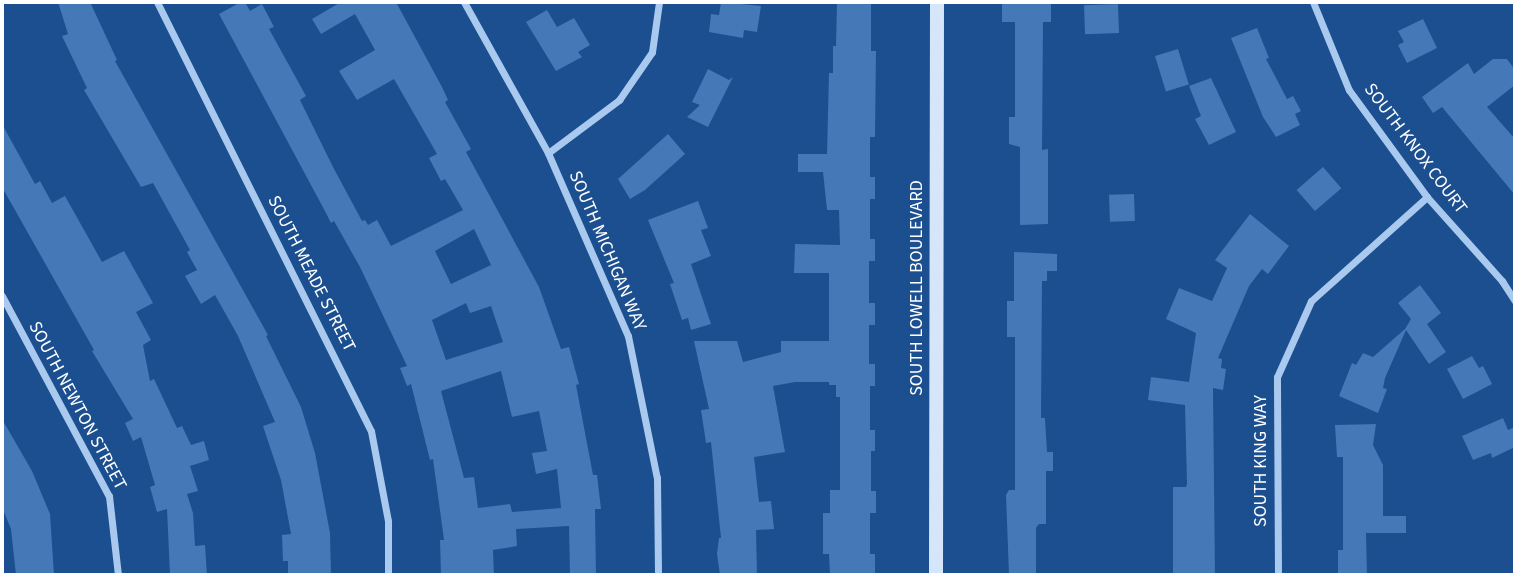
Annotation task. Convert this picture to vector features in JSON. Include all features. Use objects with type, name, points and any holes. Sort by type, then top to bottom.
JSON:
[{"type":"street","name":"SOUTH MEADE STREET","points":[[156,2],[371,431],[388,521],[388,575]]},
{"type":"street","name":"SOUTH MICHIGAN WAY","points":[[464,2],[548,153],[628,336],[657,478],[658,575]]},
{"type":"street","points":[[548,153],[619,100],[652,52],[659,2]]},
{"type":"street","name":"SOUTH LOWELL BOULEVARD","points":[[936,575],[937,2]]},
{"type":"street","name":"SOUTH KNOX COURT","points":[[1313,2],[1349,90],[1427,197],[1502,281],[1515,301]]},
{"type":"street","name":"SOUTH KING WAY","points":[[1278,575],[1277,377],[1311,301],[1427,197]]},
{"type":"street","name":"SOUTH NEWTON STREET","points":[[2,296],[109,496],[118,575]]},
{"type":"building","points":[[58,2],[90,2],[117,60],[115,61],[268,335],[266,336],[301,407],[315,453],[330,533],[331,575],[288,575],[288,561],[283,561],[282,535],[291,534],[281,480],[263,426],[275,422],[238,336],[215,295],[201,304],[185,276],[197,270],[187,252],[190,250],[153,183],[141,187],[84,90],[87,88],[62,36],[68,34]]},
{"type":"building","points":[[241,2],[245,2],[250,11],[262,4],[274,27],[269,29],[306,96],[300,100],[333,167],[362,221],[365,220],[368,225],[377,220],[391,246],[463,210],[445,179],[441,181],[429,158],[437,154],[394,79],[357,100],[339,71],[375,50],[355,14],[321,34],[312,19],[341,2],[396,2],[442,87],[448,100],[445,102],[471,149],[466,152],[539,287],[561,349],[569,347],[579,384],[576,385],[593,475],[597,475],[601,509],[595,509],[596,575],[570,575],[569,526],[516,529],[517,546],[493,550],[494,575],[441,575],[440,540],[444,540],[433,459],[430,460],[411,384],[407,386],[400,368],[407,366],[360,267],[334,221],[331,223],[219,14]],"holes":[[[474,229],[491,265],[451,284],[435,251]],[[466,303],[470,313],[491,306],[503,342],[446,360],[432,320]],[[501,371],[512,417],[539,411],[547,451],[532,453],[536,474],[557,469],[561,508],[512,512],[510,504],[478,508],[474,477],[464,478],[441,391]]]},
{"type":"building","points":[[721,2],[761,6],[757,32],[744,30],[743,38],[709,32],[711,14],[719,15]]},
{"type":"building","points":[[837,2],[871,2],[871,51],[876,51],[875,137],[870,137],[870,177],[875,177],[875,199],[870,199],[870,239],[875,239],[875,261],[869,261],[869,303],[875,303],[875,325],[869,325],[869,364],[875,364],[875,386],[870,386],[870,430],[875,430],[875,451],[871,451],[871,491],[876,491],[876,513],[870,513],[870,554],[875,554],[875,575],[830,575],[829,554],[823,554],[823,513],[830,513],[830,490],[840,490],[840,397],[836,397],[836,385],[829,385],[829,382],[795,382],[773,386],[785,452],[754,457],[759,502],[771,501],[774,529],[756,530],[757,575],[720,575],[717,554],[721,538],[711,442],[706,443],[701,410],[709,409],[694,341],[737,341],[743,362],[781,352],[781,341],[829,341],[829,273],[794,273],[795,244],[840,245],[839,210],[827,210],[823,172],[798,172],[798,154],[827,154],[829,73],[833,73]]},
{"type":"building","points":[[1002,2],[1051,2],[1051,22],[1043,22],[1042,150],[1048,149],[1048,224],[1020,225],[1020,147],[1009,144],[1009,117],[1015,117],[1015,22],[1002,22]]},
{"type":"building","points":[[1118,4],[1119,33],[1085,34],[1084,5]]},
{"type":"building","points":[[547,10],[557,27],[574,18],[590,45],[578,52],[582,57],[556,71],[526,22]]},
{"type":"building","points":[[1423,19],[1437,48],[1407,63],[1398,45],[1404,42],[1398,31]]},
{"type":"building","points":[[1257,28],[1269,58],[1266,59],[1287,99],[1293,96],[1301,111],[1295,114],[1300,125],[1276,137],[1263,117],[1231,38]]},
{"type":"building","points":[[1178,49],[1189,84],[1166,91],[1155,56]]},
{"type":"building","points":[[1493,59],[1507,59],[1515,70],[1515,85],[1487,107],[1515,139],[1515,195],[1442,107],[1433,113],[1422,97],[1468,63],[1474,74]]},
{"type":"building","points":[[708,69],[729,80],[733,77],[708,127],[687,117],[700,105],[692,102]]},
{"type":"building","points":[[1211,78],[1236,132],[1209,145],[1195,119],[1201,116],[1189,86]]},
{"type":"building","points":[[2,124],[35,184],[40,181],[52,203],[65,196],[102,262],[124,251],[153,303],[136,312],[151,340],[143,345],[150,381],[154,379],[177,428],[182,426],[191,445],[204,441],[209,460],[190,466],[198,491],[187,494],[193,513],[195,546],[205,545],[207,575],[170,575],[167,509],[157,512],[150,487],[155,485],[141,437],[133,441],[125,423],[133,419],[92,351],[94,350],[2,187]]},
{"type":"building","points":[[668,134],[685,154],[645,190],[630,199],[618,179]]},
{"type":"building","points":[[1323,167],[1341,188],[1315,211],[1297,190]]},
{"type":"building","points":[[1134,194],[1135,221],[1110,222],[1109,195]]},
{"type":"building","points":[[698,201],[708,228],[701,230],[711,256],[691,264],[711,324],[691,330],[688,318],[682,320],[670,284],[674,283],[648,220]]},
{"type":"building","points":[[1250,214],[1289,246],[1268,274],[1262,269],[1249,286],[1218,358],[1222,359],[1221,368],[1226,369],[1223,390],[1213,388],[1215,575],[1173,575],[1173,487],[1186,487],[1187,484],[1185,405],[1148,400],[1151,377],[1189,382],[1196,333],[1166,319],[1179,288],[1212,301],[1227,268],[1215,260]]},
{"type":"building","points":[[1014,252],[1057,254],[1057,271],[1047,271],[1047,281],[1042,281],[1041,418],[1045,418],[1047,452],[1053,452],[1053,471],[1046,471],[1046,524],[1039,524],[1036,528],[1036,575],[1009,575],[1006,495],[1009,490],[1015,490],[1015,337],[1007,337],[1007,301],[1014,301]]},
{"type":"building","points":[[1420,285],[1441,313],[1427,324],[1446,352],[1429,364],[1406,330],[1385,378],[1383,388],[1387,389],[1378,413],[1339,396],[1352,363],[1356,365],[1363,353],[1373,357],[1405,329],[1411,319],[1398,303]]},
{"type":"building","points":[[1472,356],[1479,368],[1483,366],[1492,384],[1463,399],[1447,369]]},
{"type":"building","points":[[1503,418],[1508,430],[1515,427],[1515,447],[1492,458],[1491,453],[1473,460],[1462,436]]},
{"type":"building","points":[[2,419],[32,471],[50,514],[54,575],[16,575],[11,529],[2,507]]},
{"type":"building","points":[[1376,424],[1373,445],[1383,465],[1383,516],[1406,516],[1406,533],[1366,533],[1367,575],[1338,575],[1338,550],[1343,550],[1343,457],[1337,457],[1335,425]]}]
